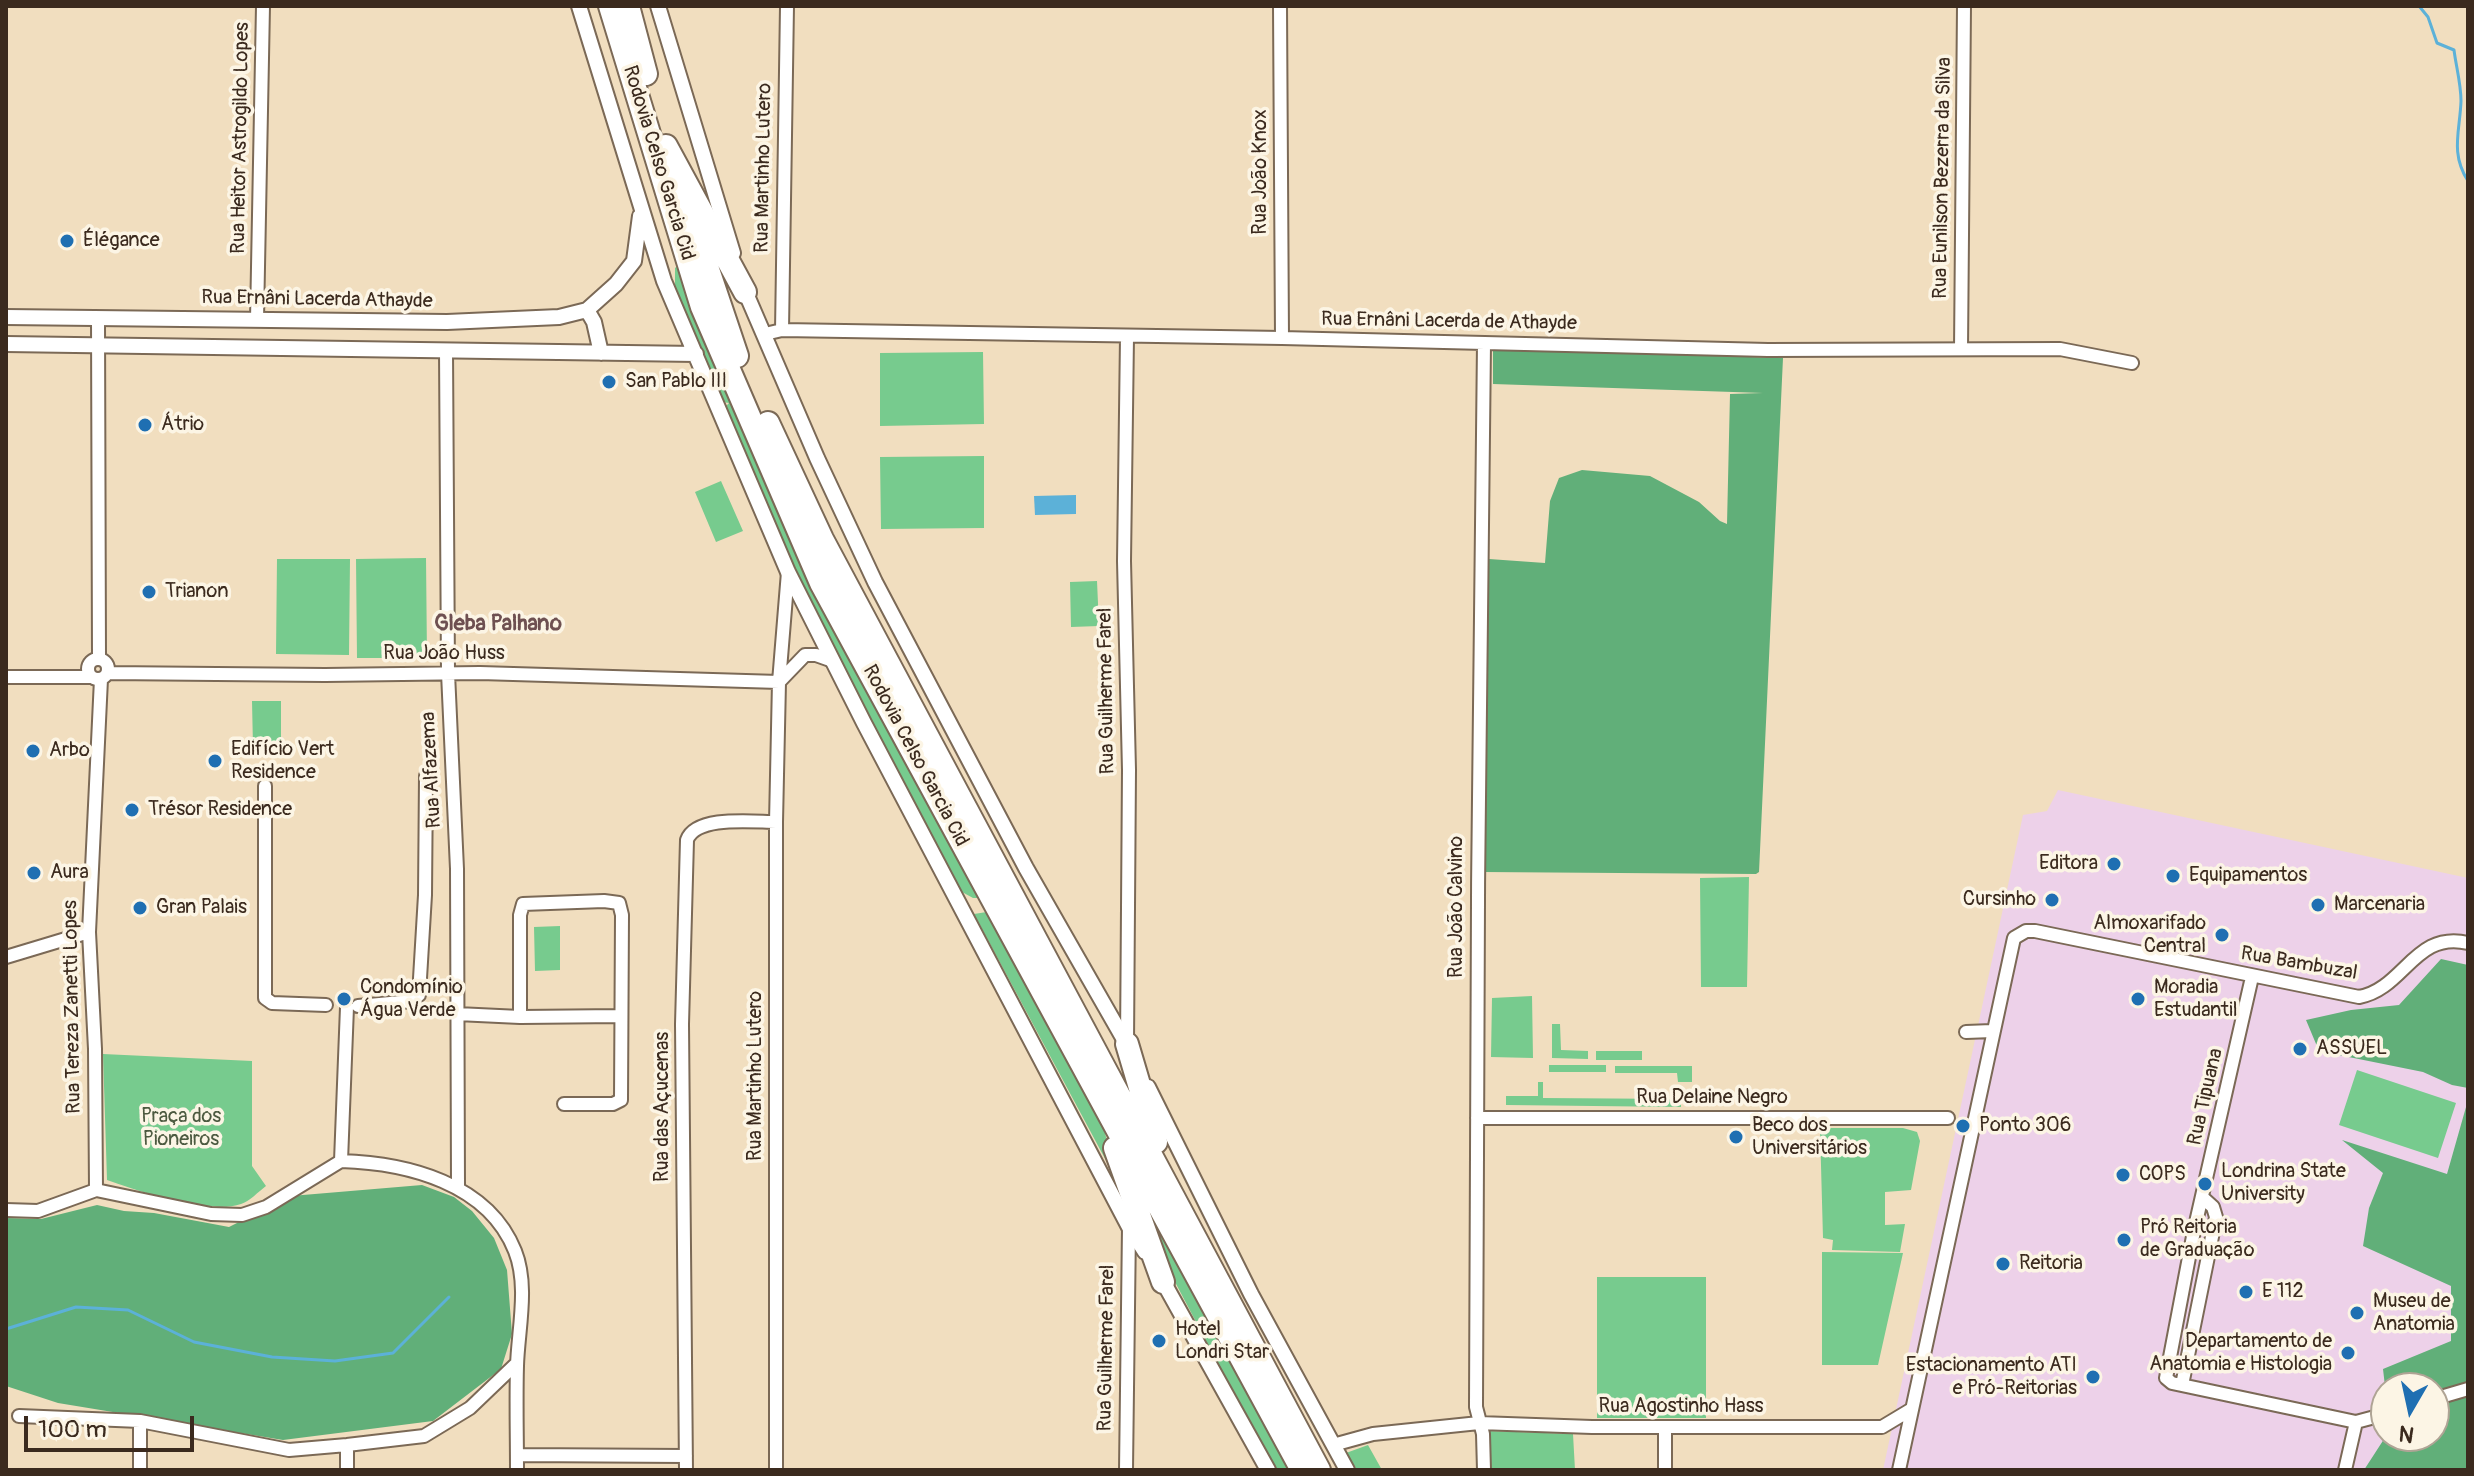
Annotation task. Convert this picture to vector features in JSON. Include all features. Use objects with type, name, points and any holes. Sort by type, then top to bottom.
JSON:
[{"type":"highway","name":"Rodovia Celso Garcia Cid","points":[[610,6],[702,307],[821,583],[1302,1470]]},
{"type":"highway","name":"Rodovia Celso Garcia Cid","points":[[628,6],[666,146],[739,360],[822,539],[1319,1470]]},
{"type":"highway","points":[[666,146],[745,292]]},
{"type":"highway","points":[[1127,1044],[1170,1189]]},
{"type":"highway","points":[[1101,1100],[1163,1282]]},
{"type":"street","name":"Rua Heitor Astrogildo Lopes","points":[[257,319],[263,6]]},
{"type":"street","name":"Rodovia Celso Garcia Cid","points":[[579,6],[664,281],[788,572],[1129,1227],[1268,1470]]},
{"type":"street","points":[[658,6],[745,292],[875,582],[1026,868],[1127,1044],[1251,1294],[1347,1470]]},
{"type":"street","name":"Rua Martinho Lutero","points":[[782,330],[787,6]]},
{"type":"street","name":"Rua João Knox","points":[[1280,6],[1282,338]]},
{"type":"street","name":"Rua Eunilson Bezerra da Silva","points":[[1961,349],[1964,6]]},
{"type":"street","points":[[447,322],[559,317],[587,310],[616,284],[634,261],[641,211]]},
{"type":"street","points":[[587,310],[594,322],[601,353]]},
{"type":"street","name":"Rua Ernâni Lacerda Athayde","points":[[6,317],[447,322],[446,350]]},
{"type":"street","points":[[98,318],[99,659],[107,664],[100,676]]},
{"type":"street","name":"Rua Ernâni Lacerda de Athayde","points":[[765,334],[782,330],[1768,350],[2060,349],[2132,363]]},
{"type":"street","name":"Rua Guilherme Farel","points":[[1127,337],[1124,561],[1129,770],[1127,1044]]},
{"type":"street","name":"Rua João Calvino","points":[[1484,343],[1478,716],[1476,1407],[1483,1434],[1484,1470]]},
{"type":"street","points":[[6,344],[696,354]]},
{"type":"street","name":"Rua Alfazema","points":[[446,350],[448,673],[457,869],[458,1187]]},
{"type":"street","points":[[779,682],[788,572]]},
{"type":"street","points":[[779,682],[805,655],[833,661]]},
{"type":"street","name":"Rua João Huss","points":[[6,677],[448,673],[779,682]]},
{"type":"street","name":"Rua Tereza Zanetti Lopes","points":[[96,1190],[95,1049],[89,932],[100,676]]},
{"type":"street","name":"Rua Martinho Lutero","points":[[776,1470],[776,822],[779,682]]},
{"type":"street","points":[[265,786],[265,998],[272,1003],[353,1006],[412,1001],[419,995],[425,895],[426,776]]},
{"type":"street","name":"Rua das Açucenas","points":[[686,1470],[682,1024],[687,840],[694,830],[708,823],[776,822]]},
{"type":"street","points":[[520,1017],[520,909],[523,904],[612,902],[620,905],[621,1100],[613,1104],[564,1104]]},
{"type":"street","name":"Rua Bambuzal","points":[[1899,1470],[2014,938],[2026,931],[2359,997],[2378,991],[2424,949],[2434,944],[2447,941],[2468,943]]},
{"type":"street","points":[[6,957],[89,932]]},
{"type":"street","name":"Rua Tipuana","points":[[2182,1385],[2168,1381],[2165,1375],[2252,977]]},
{"type":"street","points":[[341,1161],[353,1006]]},
{"type":"street","points":[[457,1014],[621,1016]]},
{"type":"street","points":[[1966,1032],[1992,1031]]},
{"type":"street","name":"Rua Delaine Negro","points":[[1477,1118],[1948,1118]]},
{"type":"street","points":[[6,1210],[38,1211],[96,1190],[211,1214],[242,1215],[266,1207],[341,1161],[373,1162],[411,1170],[458,1187],[498,1222],[516,1253],[522,1301],[517,1363],[517,1470]]},
{"type":"street","points":[[2203,1198],[2213,1207],[2216,1217],[2182,1385],[2356,1422],[2370,1418]]},
{"type":"street","name":"Rua Guilherme Farel","points":[[1126,1470],[1129,1227]]},
{"type":"street","points":[[19,1416],[140,1421],[289,1450],[347,1445],[424,1436],[470,1408],[517,1363]]},
{"type":"street","name":"Rua Agostinho Hass","points":[[1333,1445],[1384,1432],[1479,1423],[1882,1427],[1912,1409]]},
{"type":"street","points":[[140,1421],[140,1470]]},
{"type":"street","points":[[2345,1470],[2356,1422]]},
{"type":"street","points":[[1665,1427],[1665,1470]]},
{"type":"street","points":[[347,1445],[347,1470]]},
{"type":"street","points":[[517,1455],[686,1456]]},
{"type":"shaded area","name":"Londrina State University","points":[[2058,790],[2468,878],[2468,1470],[1883,1470],[2023,815],[2047,811]]},
{"type":"green space","points":[[682,262],[981,898],[973,898],[962,892],[848,678],[777,533],[724,408],[729,403],[722,402],[675,286],[675,268]]},
{"type":"green space","points":[[1493,349],[1783,358],[1759,872],[1756,874],[1483,872],[1489,559],[1545,563],[1550,501],[1559,478],[1582,470],[1650,476],[1699,502],[1727,524],[1730,394],[1763,393],[1493,384]]},
{"type":"green space","points":[[983,352],[984,424],[880,426],[880,353]]},
{"type":"green space","points":[[984,456],[984,528],[881,529],[880,457]]},
{"type":"green space","points":[[721,481],[743,531],[716,542],[695,492]]},
{"type":"green space","points":[[426,558],[427,658],[357,658],[356,559]]},
{"type":"green space","points":[[277,559],[350,559],[349,655],[276,654]]},
{"type":"green space","points":[[1097,581],[1099,626],[1071,627],[1070,582]]},
{"type":"green space","points":[[252,701],[281,701],[281,747],[253,747]]},
{"type":"green space","points":[[1749,877],[1747,987],[1701,987],[1700,878]]},
{"type":"green space","points":[[993,911],[1102,1122],[1110,1152],[1110,1168],[974,914]]},
{"type":"green space","points":[[560,926],[560,970],[535,971],[534,927]]},
{"type":"green space","points":[[2441,959],[2468,965],[2468,1088],[2452,1085],[2423,1072],[2319,1051],[2306,1020],[2351,1010],[2399,1005]]},
{"type":"green space","points":[[1532,996],[1533,1058],[1491,1057],[1492,998]]},
{"type":"green space","points":[[1552,1024],[1560,1024],[1561,1050],[1588,1051],[1588,1059],[1552,1058]]},
{"type":"green space","points":[[1596,1051],[1642,1051],[1642,1060],[1596,1060]]},
{"type":"green space","name":"Praça dos Pioneiros","points":[[103,1054],[252,1061],[252,1166],[266,1186],[244,1203],[227,1207],[174,1200],[107,1180]]},
{"type":"green space","points":[[1549,1065],[1606,1065],[1606,1072],[1549,1072]]},
{"type":"green space","points":[[1615,1066],[1692,1066],[1692,1082],[1678,1082],[1677,1073],[1615,1073]]},
{"type":"green space","points":[[2357,1070],[2456,1103],[2438,1158],[2339,1125]]},
{"type":"green space","points":[[1538,1082],[1543,1082],[1543,1098],[1681,1099],[1681,1107],[1506,1105],[1506,1096],[1538,1096]]},
{"type":"green space","points":[[2468,1100],[2468,1470],[2364,1470],[2376,1452],[2450,1452],[2450,1372],[2383,1372],[2383,1369],[2451,1341],[2451,1286],[2363,1246],[2369,1208],[2383,1173],[2342,1140],[2447,1174]]},
{"type":"green space","points":[[1903,1128],[1917,1132],[1920,1141],[1911,1190],[1885,1192],[1885,1225],[1905,1224],[1900,1252],[1832,1250],[1833,1240],[1823,1238],[1820,1129]]},
{"type":"green space","points":[[1120,1146],[1293,1470],[1274,1470],[1155,1244]]},
{"type":"green space","points":[[422,1185],[454,1197],[472,1211],[494,1238],[507,1270],[512,1334],[501,1369],[433,1421],[283,1440],[58,1403],[6,1386],[6,1218],[41,1219],[97,1205],[229,1227],[291,1196]]},
{"type":"green space","points":[[1822,1252],[1903,1253],[1878,1365],[1822,1365]]},
{"type":"green space","points":[[1597,1277],[1706,1277],[1706,1418],[1597,1418]]},
{"type":"green space","points":[[1488,1431],[1573,1434],[1575,1470],[1488,1470]]},
{"type":"green space","points":[[1368,1445],[1382,1470],[1357,1470],[1346,1453]]},
{"type":"water","points":[[1076,495],[1076,514],[1035,515],[1034,496]]},
{"type":"waterway","points":[[2419,6],[2428,17],[2437,43],[2454,50],[2461,95],[2457,142],[2459,161],[2468,181]]},
{"type":"waterway","points":[[6,1329],[76,1307],[128,1310],[194,1342],[272,1357],[335,1361],[393,1353],[449,1297]]},
{"type":"place","name":"Élégance","points":[[67,241]]},
{"type":"place","name":"San Pablo III","points":[[609,382]]},
{"type":"place","name":"Átrio","points":[[145,425]]},
{"type":"place","name":"Trianon","points":[[149,592]]},
{"type":"place","name":"Arbo","points":[[33,751]]},
{"type":"place","name":"Edifício Vert Residence","points":[[215,761]]},
{"type":"place","name":"Trésor Residence","points":[[132,810]]},
{"type":"place","name":"Editora","points":[[2114,864]]},
{"type":"place","name":"Aura","points":[[34,873]]},
{"type":"place","name":"Equipamentos","points":[[2173,876]]},
{"type":"place","name":"Cursinho","points":[[2052,900]]},
{"type":"place","name":"Marcenaria","points":[[2318,905]]},
{"type":"place","name":"Gran Palais","points":[[140,908]]},
{"type":"place","name":"Almoxarifado Central","points":[[2222,935]]},
{"type":"place","name":"Condomínio Água Verde","points":[[344,999]]},
{"type":"place","name":"Moradia Estudantil","points":[[2138,999]]},
{"type":"place","name":"ASSUEL","points":[[2300,1049]]},
{"type":"place","name":"Ponto 306","points":[[1963,1126]]},
{"type":"place","name":"Beco dos Universitários","points":[[1736,1137]]},
{"type":"place","name":"COPS","points":[[2123,1175]]},
{"type":"place","name":"Londrina State University","points":[[2205,1184]]},
{"type":"place","name":"Pró Reitoria de Graduação","points":[[2124,1240]]},
{"type":"place","name":"Reitoria","points":[[2003,1264]]},
{"type":"place","name":"E 112","points":[[2246,1292]]},
{"type":"place","name":"Museu de Anatomia","points":[[2357,1313]]},
{"type":"place","name":"Hotel Londri Star","points":[[1159,1341]]},
{"type":"place","name":"Departamento de Anatomia e Histologia","points":[[2348,1353]]},
{"type":"place","name":"Estacionamento ATI e Pró-Reitorias","points":[[2093,1377]]},
{"type":"district","name":"Gleba Palhano","points":[[498,624]]}]
